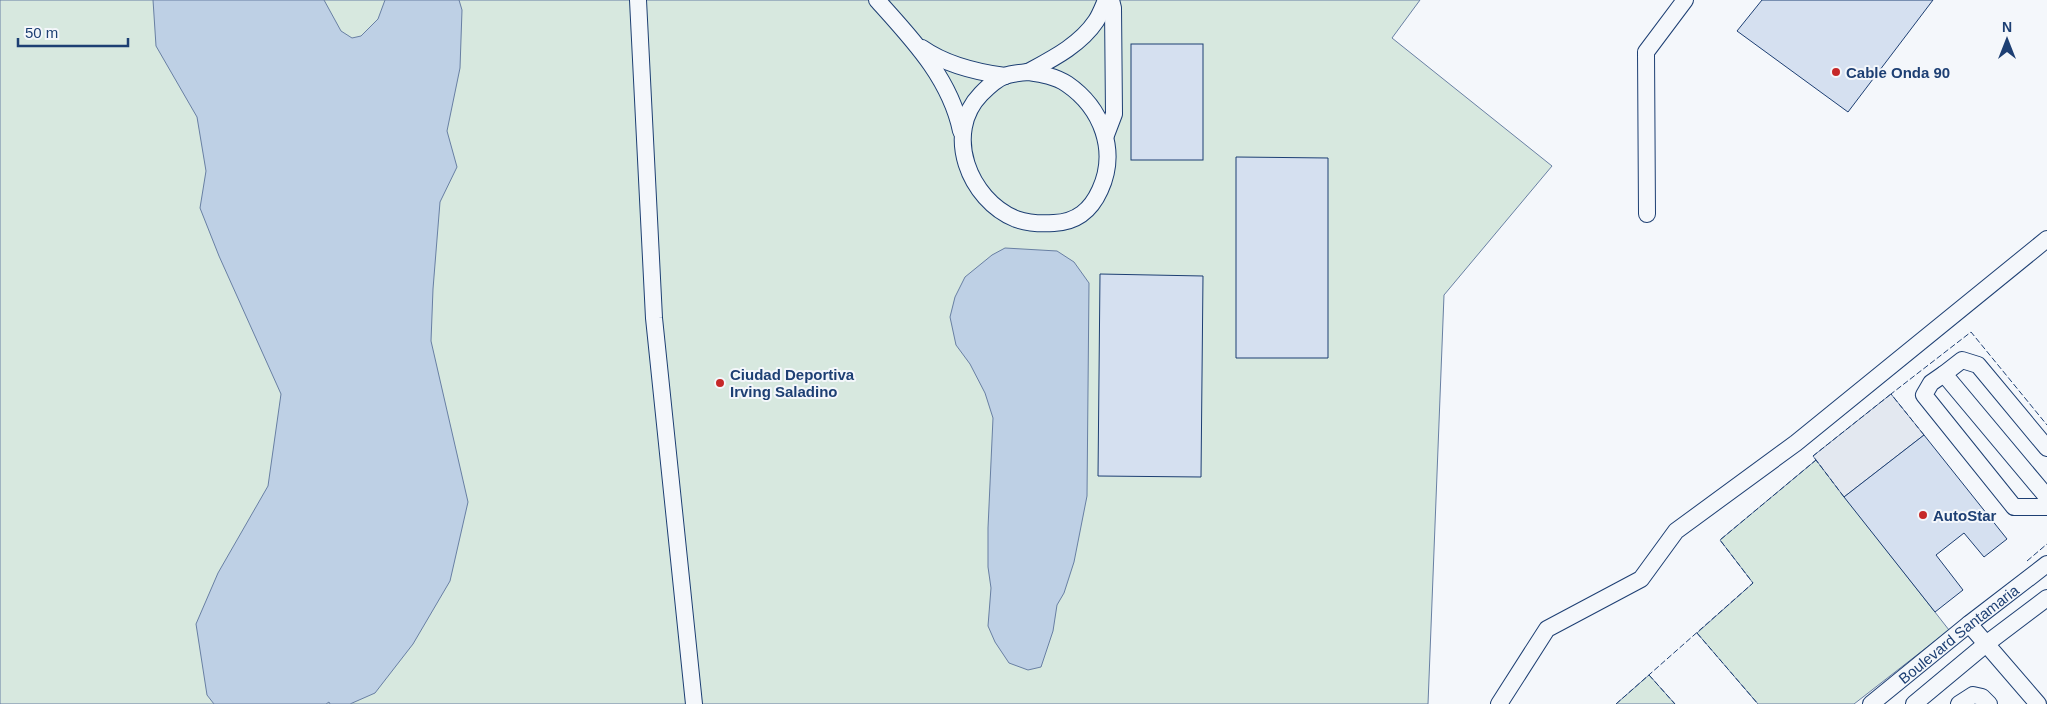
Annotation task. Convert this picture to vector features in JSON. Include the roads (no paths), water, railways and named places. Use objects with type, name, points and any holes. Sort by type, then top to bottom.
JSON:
[{"type":"street","points":[[638,0],[654,318],[694,704]]},
{"type":"street","points":[[877,0],[916,43],[944,82],[958,115],[964,156],[970,174],[991,203],[1016,219],[1039,224],[1062,223],[1081,215],[1094,204],[1104,182],[1108,158],[1106,135],[1098,116],[1081,96],[1066,84],[1047,75],[1028,72],[1005,76],[978,72],[930,54],[916,43]]},
{"type":"street","points":[[1028,72],[1059,55],[1080,38],[1096,21],[1106,0]]},
{"type":"street","points":[[1106,135],[1114,114],[1113,8],[1111,0]]},
{"type":"street","points":[[1647,214],[1646,52],[1685,0]]},
{"type":"street","points":[[962,138],[965,119],[973,102],[989,86],[1005,76]]},
{"type":"street","points":[[1499,704],[1547,629],[1641,579],[1676,531],[1796,443],[2047,239]]},
{"type":"street","points":[[2047,448],[1978,365],[1962,360],[1931,382],[1924,396],[2014,507],[2047,507]]},
{"type":"street","points":[[1944,374],[2047,497]]},
{"type":"street","name":"Boulevard Santamaria","points":[[1871,704],[1969,624],[2047,564]]},
{"type":"street","name":"Boulevard Santamaria","points":[[1914,704],[1986,644],[2047,598]]},
{"type":"street","points":[[1969,624],[2038,704]]},
{"type":"street","points":[[1960,704],[1973,695],[1982,697],[1989,704]]},
{"type":"water","points":[[153,0],[324,0],[341,31],[352,38],[361,36],[378,19],[385,0],[459,0],[462,10],[460,68],[447,131],[457,167],[440,202],[431,341],[468,502],[450,581],[413,644],[375,693],[350,704],[330,704],[329,702],[326,704],[214,704],[207,695],[196,624],[218,573],[268,486],[281,394],[219,256],[200,208],[206,171],[197,117],[156,46]]},
{"type":"water","points":[[1005,248],[1057,251],[1074,262],[1089,283],[1087,496],[1074,562],[1064,593],[1057,605],[1053,631],[1041,667],[1028,670],[1009,663],[995,642],[988,626],[991,588],[988,567],[988,528],[993,418],[985,393],[970,364],[956,345],[950,317],[955,297],[965,277],[992,255]]},
{"type":"place","name":"Cable Onda 90","points":[[1836,72]]},
{"type":"place","name":"Ciudad Deportiva Irving Saladino","points":[[720,383]]},
{"type":"place","name":"AutoStar","points":[[1923,515]]}]
